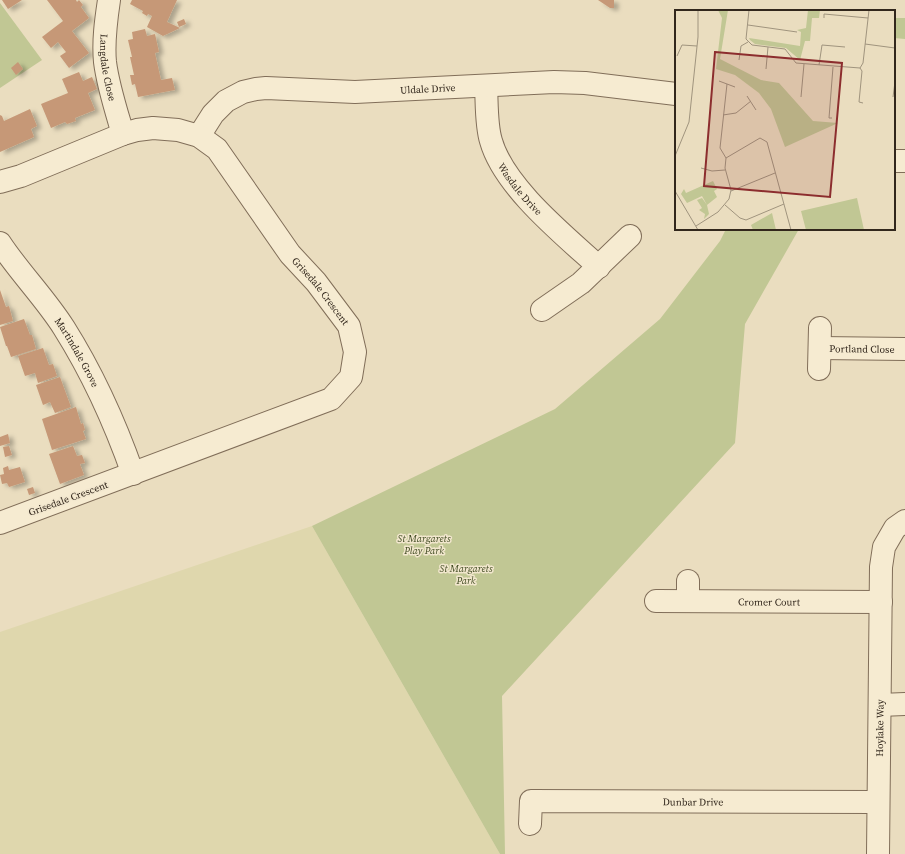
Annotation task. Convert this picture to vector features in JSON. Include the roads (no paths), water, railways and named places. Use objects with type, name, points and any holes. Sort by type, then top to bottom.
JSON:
[{"type":"street","name":"Langdale Close","points":[[109,0],[105,27],[105,60],[112,95],[123,134]]},
{"type":"street","name":"Uldale Drive","points":[[200,136],[213,114],[226,101],[256,89],[278,88],[355,92],[486,86],[536,82],[585,83],[675,94]]},
{"type":"street","name":"Wasdale Drive","points":[[486,86],[490,140],[496,154],[508,174],[540,213],[599,267]]},
{"type":"street","name":"Grisedale Crescent","points":[[0,182],[21,176],[123,134],[137,130],[153,128],[169,129],[200,136],[217,149],[290,254],[316,282],[349,326],[355,352],[351,377],[331,399],[133,474],[0,522]]},
{"type":"street","points":[[895,162],[905,161]]},
{"type":"street","points":[[542,310],[581,283],[630,236]]},
{"type":"street","name":"Martindale Grove","points":[[0,242],[64,328],[78,352],[104,401],[133,474]]},
{"type":"street","name":"Portland Close","points":[[820,348],[905,349]]},
{"type":"street","name":"Hoylake Way","points":[[878,854],[881,567],[884,547],[896,528],[905,521]]},
{"type":"street","name":"Cromer Court","points":[[656,601],[688,591],[881,602]]},
{"type":"street","points":[[880,705],[905,704]]},
{"type":"street","name":"Dunbar Drive","points":[[530,824],[531,801],[878,802]]},
{"type":"park label","name":"St Margarets Play Park","points":[[424,544]]},
{"type":"park label","name":"St Margarets Park","points":[[466,574]]}]
